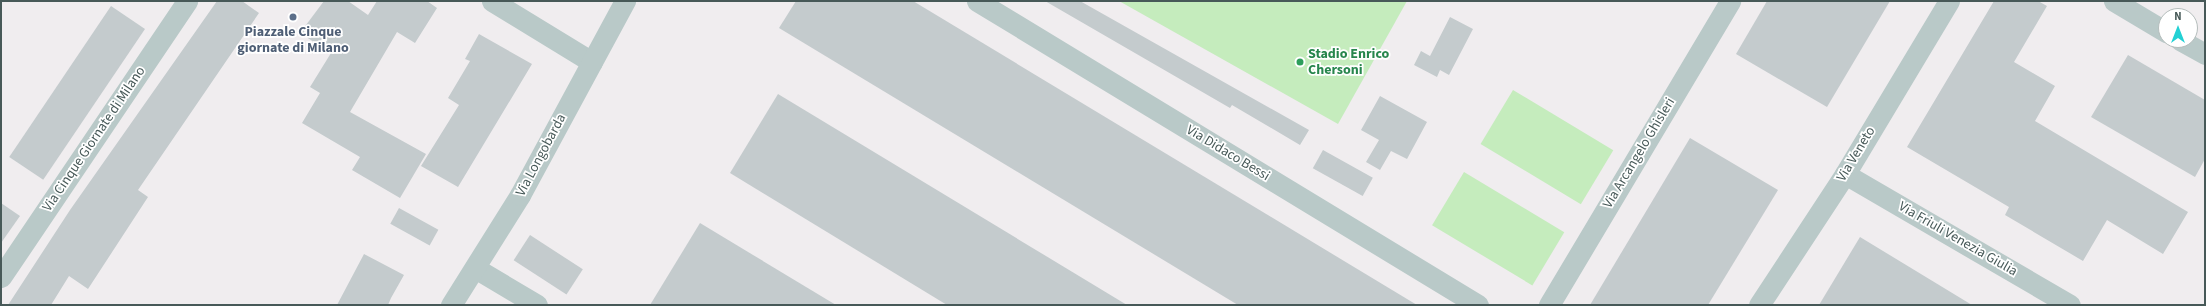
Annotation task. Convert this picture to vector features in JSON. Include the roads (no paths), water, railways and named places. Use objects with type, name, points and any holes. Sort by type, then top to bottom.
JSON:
[{"type":"street","name":"Via Cinque Giornate di Milano","points":[[1,277],[188,1]]},
{"type":"street","points":[[492,1],[592,62]]},
{"type":"street","name":"Via Longobarda","points":[[451,305],[520,195],[625,1]]},
{"type":"street","name":"Via Didaco Bessi","points":[[977,1],[1478,305]]},
{"type":"street","name":"Via Arcangelo Ghisleri","points":[[1549,305],[1730,1]]},
{"type":"street","name":"Via Veneto","points":[[1759,305],[1845,174],[1949,1]]},
{"type":"street","points":[[2114,1],[2158,27]]},
{"type":"street","points":[[2194,48],[2205,54]]},
{"type":"street","name":"Via Friuli Venezia Giulia","points":[[1845,174],[2070,305]]},
{"type":"street","points":[[475,268],[537,305]]},
{"type":"place","name":"Piazzale Cinque giornate di Milano","points":[[293,17]]},
{"type":"place","name":"Stadio Enrico Chersoni","points":[[1300,62]]}]
